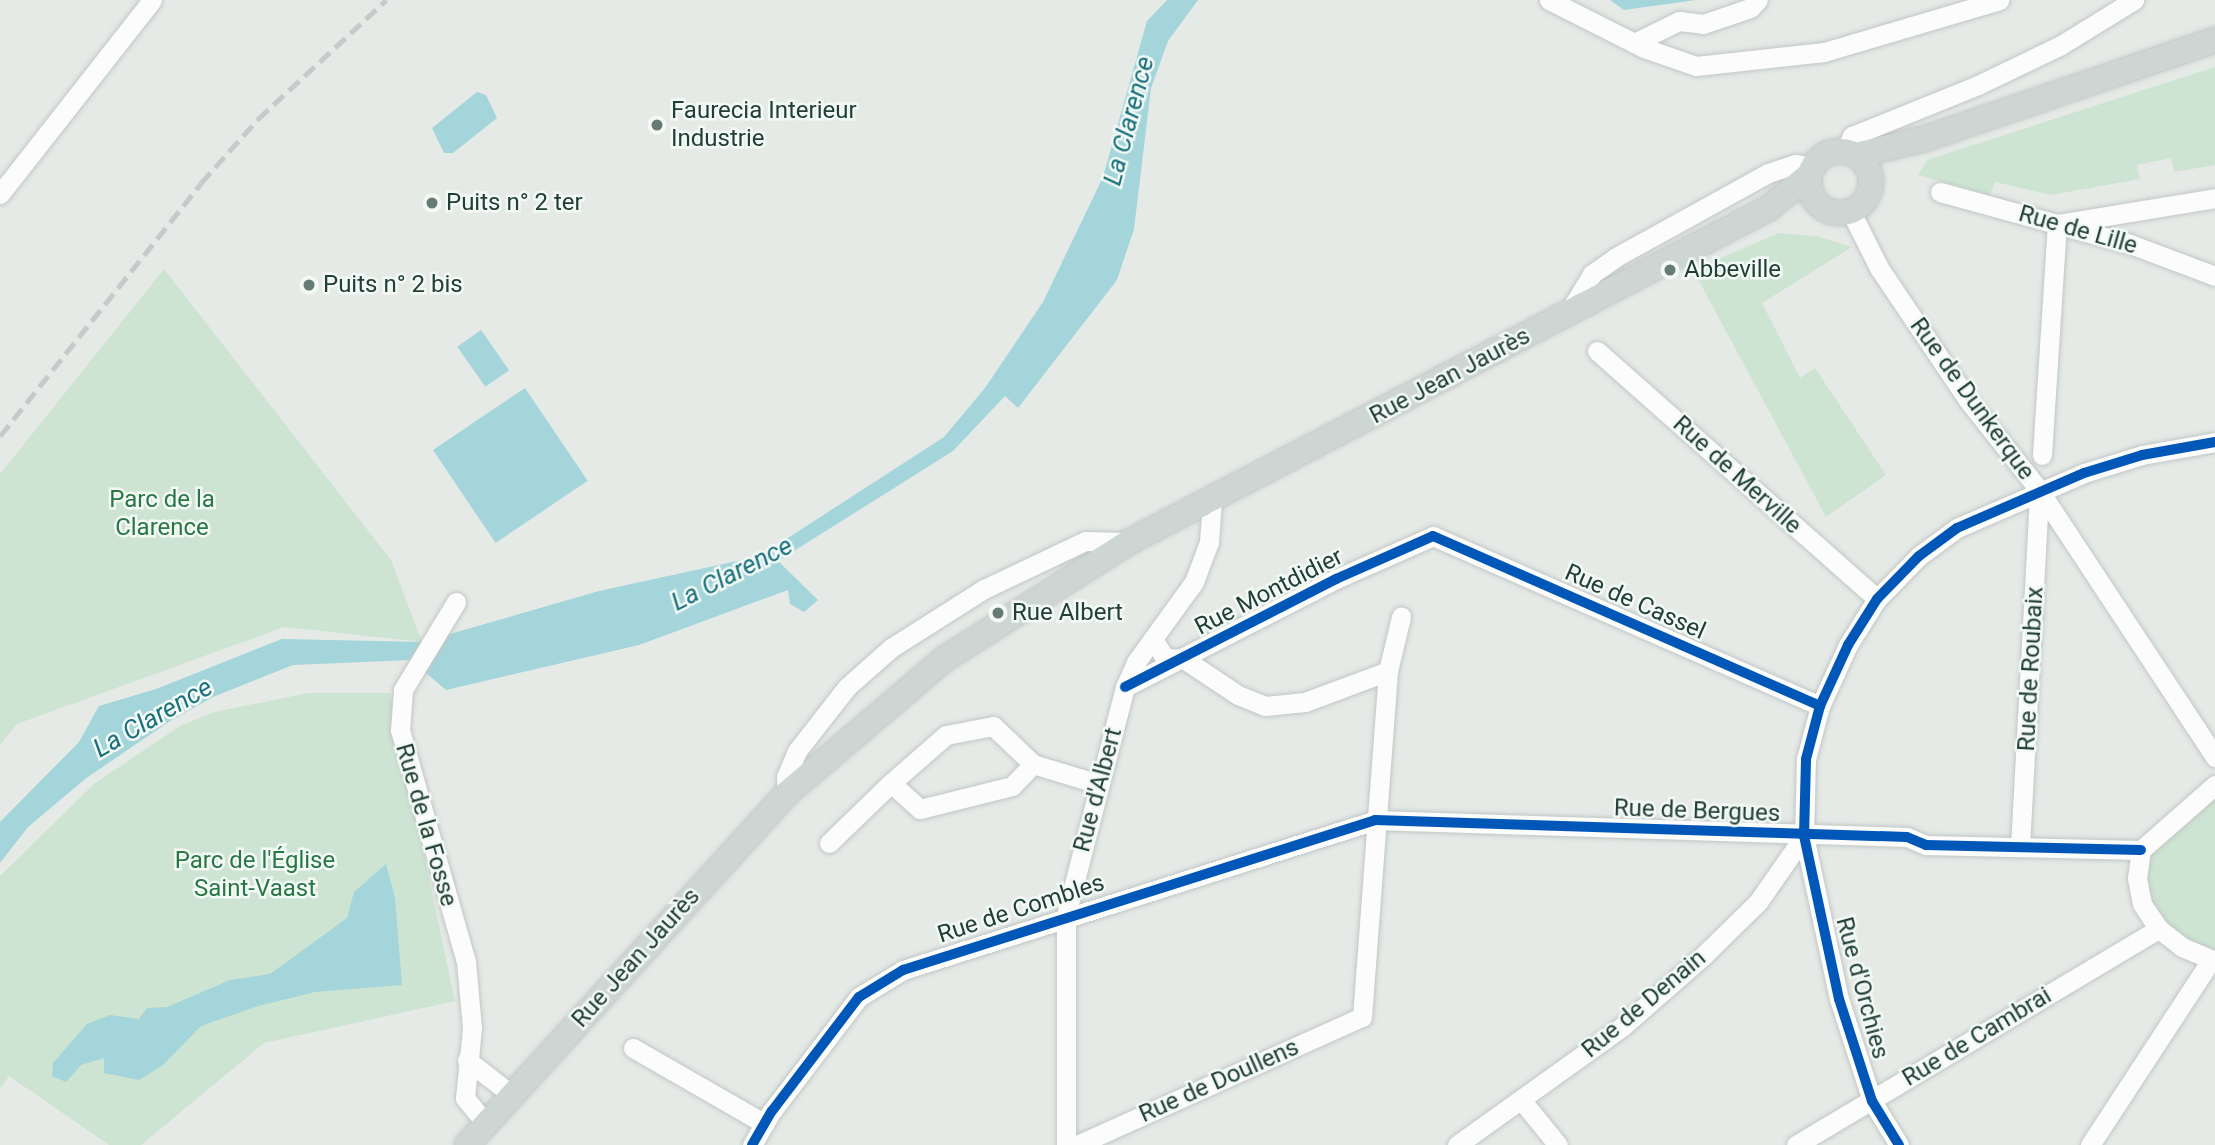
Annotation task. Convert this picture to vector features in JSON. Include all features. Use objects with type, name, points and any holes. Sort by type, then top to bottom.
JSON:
[{"type":"main road","points":[[1924,139],[1890,163],[1872,183],[1866,201],[1851,212],[1835,214],[1820,206],[1810,192],[1811,171],[1823,156],[1924,139],[2215,40]]},
{"type":"main road","points":[[1850,153],[1866,164],[1872,183]]},
{"type":"main road","name":"Rue Jean Jaurès","points":[[467,1145],[787,793],[943,660],[1129,542],[1769,208],[1811,171]]},
{"type":"main road","name":"Rue Jean Jaurès","points":[[1769,208],[1820,206]]},
{"type":"street","points":[[0,194],[152,0]]},
{"type":"street","points":[[1549,0],[1634,43],[1696,66],[1749,63],[1824,52],[1999,0]]},
{"type":"street","points":[[1634,43],[1679,21],[1703,24],[1750,8],[1758,0]]},
{"type":"street","points":[[1850,153],[1852,136],[1990,79],[2061,45],[2134,0]]},
{"type":"street","points":[[1569,312],[1592,274],[1616,257],[1768,173],[1795,164],[1811,171]]},
{"type":"street","name":"Rue de Lille","points":[[1940,192],[2130,244],[2215,275]]},
{"type":"street","points":[[2042,455],[2057,224],[2215,198]]},
{"type":"street","name":"Rue de Dunkerque","points":[[1851,212],[1879,268],[1961,389],[2039,490],[2215,757]]},
{"type":"street","name":"Rue de Merville","points":[[1597,351],[1877,599]]},
{"type":"street","name":"Rue d'Orchies","points":[[1899,1145],[1872,1101],[1839,999],[1804,835],[1806,759],[1820,706],[1849,645],[1877,599],[1919,556],[1957,528],[2039,490],[2142,455],[2215,442]]},
{"type":"street","name":"Rue de Roubaix","points":[[2020,847],[2039,490]]},
{"type":"street","name":"Rue d'Albert","points":[[1066,1145],[1066,915],[1125,687],[1153,639],[1194,582],[1209,542],[1212,501]]},
{"type":"street","name":"Rue Montdidier","points":[[1125,687],[1336,579],[1433,536]]},
{"type":"street","name":"Rue de Cassel","points":[[1433,536],[1820,706]]},
{"type":"street","name":"Rue Jean Jaurès","points":[[787,793],[786,777],[797,751],[847,687],[891,648],[984,589],[1084,541],[1129,542]]},
{"type":"street","name":"Rue de la Fosse","points":[[456,602],[403,690],[400,730],[466,961],[472,1028],[465,1098],[485,1124]]},
{"type":"street","points":[[1376,820],[1388,671],[1401,617]]},
{"type":"street","name":"Rue Montdidier","points":[[1153,639],[1165,658],[1184,659]]},
{"type":"street","points":[[1184,659],[1238,695],[1265,706],[1305,702],[1388,671]]},
{"type":"street","points":[[829,843],[891,783],[947,735],[993,726],[1033,764],[1100,784]]},
{"type":"street","points":[[891,783],[920,809],[1012,786],[1033,764]]},
{"type":"street","points":[[2090,1145],[2213,961],[2159,929],[2142,904],[2137,878],[2141,850],[2215,785]]},
{"type":"street","name":"Rue de Bergues","points":[[1376,820],[1907,837],[1926,845],[2141,850]]},
{"type":"street","name":"Rue de Combles","points":[[752,1145],[859,997],[903,970],[1066,915],[1376,820]]},
{"type":"street","name":"Rue de Doullens","points":[[1077,1145],[1362,1017],[1376,820]]},
{"type":"street","name":"Rue de Denain","points":[[1457,1145],[1523,1102],[1623,1026],[1704,955],[1758,902],[1804,835]]},
{"type":"street","name":"Rue de Cambrai","points":[[1796,1145],[2159,929]]},
{"type":"street","points":[[633,1048],[765,1124]]},
{"type":"street","points":[[467,1060],[512,1096]]},
{"type":"street","points":[[1523,1102],[1558,1145]]},
{"type":"green space","points":[[2215,67],[2215,165],[2174,172],[2171,158],[2137,165],[2140,179],[2051,195],[1995,182],[1990,195],[1918,175],[1927,160]]},
{"type":"green space","points":[[1779,233],[1816,236],[1852,247],[1762,303],[1800,378],[1815,368],[1886,475],[1826,517],[1693,270]]},
{"type":"green space","name":"Parc de la Clarence","points":[[164,269],[391,560],[422,642],[284,627],[17,724],[0,745],[0,474]]},
{"type":"green space","name":"Parc de l'Église Saint-Vaast","points":[[308,693],[390,693],[455,1001],[264,1043],[141,1145],[109,1145],[9,1076],[0,1089],[0,876],[95,783],[180,726],[214,712]]},
{"type":"green space","points":[[2215,792],[2215,955],[2166,926],[2147,902],[2146,851]]},
{"type":"water","name":"La Clarence","points":[[1167,0],[1198,0],[1168,41],[1151,88],[1134,229],[1117,280],[1018,408],[1005,396],[953,451],[778,561],[818,600],[804,612],[790,604],[788,590],[639,645],[446,690],[411,660],[293,665],[213,697],[170,721],[85,779],[28,827],[0,863],[0,822],[79,742],[99,706],[156,689],[282,639],[422,642],[599,591],[760,556],[944,437],[985,388],[1043,302],[1103,177],[1147,21]]},
{"type":"water","points":[[1610,0],[1696,0],[1624,10]]},
{"type":"water","points":[[477,92],[486,95],[497,118],[453,153],[444,153],[432,128]]},
{"type":"water","points":[[481,330],[509,370],[485,387],[457,347]]},
{"type":"water","points":[[525,388],[588,481],[496,543],[433,450]]},
{"type":"water","points":[[386,864],[395,898],[402,985],[315,992],[258,1006],[201,1026],[163,1065],[139,1080],[104,1073],[104,1058],[81,1065],[66,1082],[52,1076],[53,1063],[87,1024],[110,1015],[139,1019],[147,1008],[167,1007],[230,980],[270,974],[347,918],[354,892]]},
{"type":"railway","points":[[0,436],[201,183],[258,119],[386,0]]},
{"type":"cycle path","points":[[1899,1145],[1872,1101],[1839,999],[1804,836],[1806,759],[1820,706],[1848,645],[1877,599],[1919,556],[1957,528],[2084,473],[2142,455],[2215,442]]},
{"type":"cycle path","points":[[1125,687],[1336,579],[1433,536],[1820,706]]},
{"type":"cycle path","points":[[752,1145],[772,1111],[859,997],[903,970],[1375,820],[1907,837],[1926,845],[2141,850]]},
{"type":"place","name":"Faurecia Interieur Industrie","points":[[657,125]]},
{"type":"place","name":"Puits n° 2 ter","points":[[432,203]]},
{"type":"place","name":"Abbeville","points":[[1670,270]]},
{"type":"place","name":"Puits n° 2 bis","points":[[309,285]]},
{"type":"place","name":"Rue Albert","points":[[998,613]]}]
